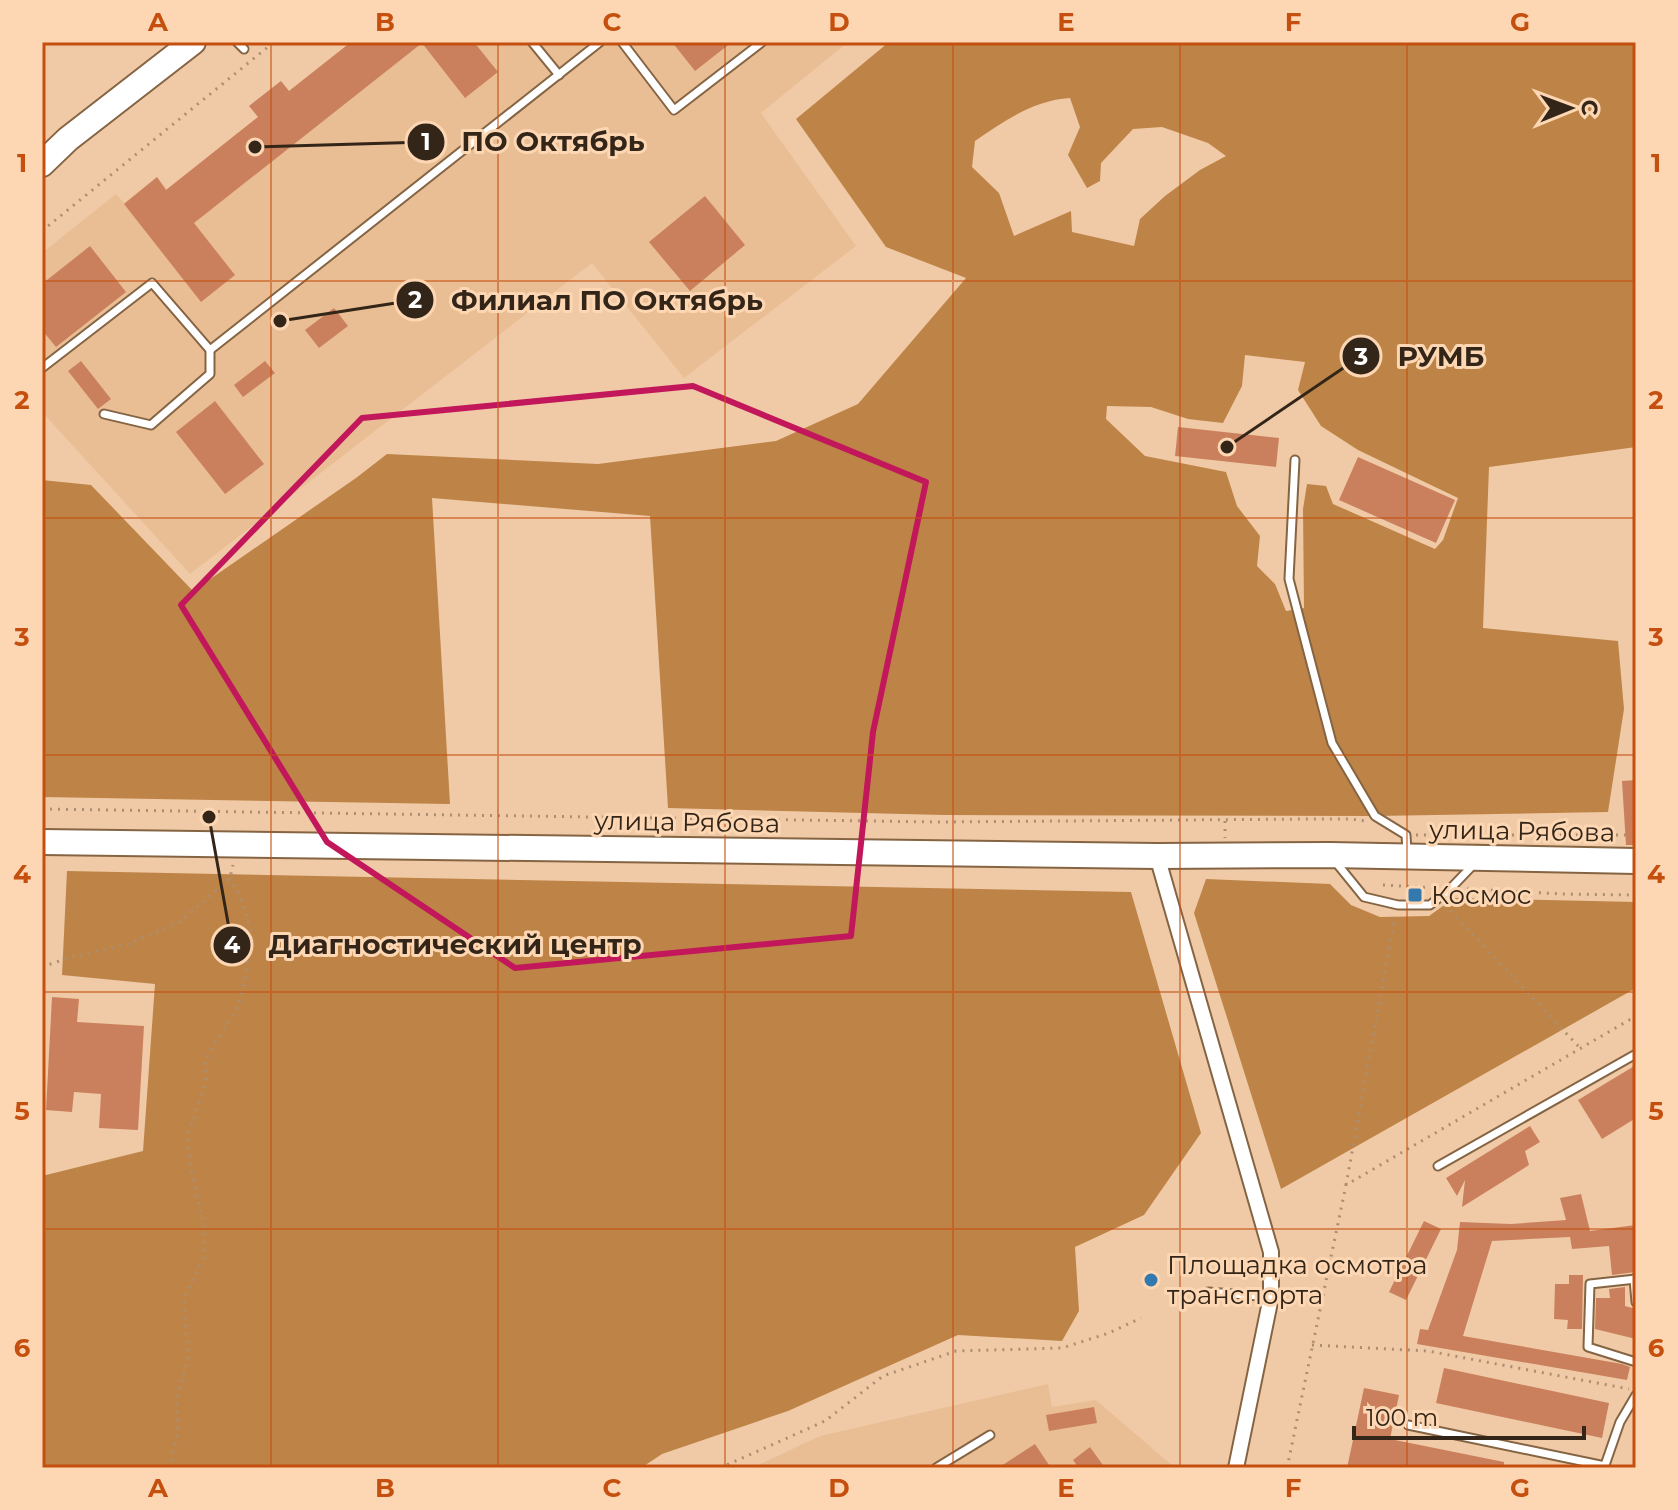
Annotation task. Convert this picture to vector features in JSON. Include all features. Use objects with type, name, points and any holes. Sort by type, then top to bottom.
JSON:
[{"type":"main road","points":[[42,164],[68,139],[193,42]]},
{"type":"main road","name":"улица Рябова","points":[[42,842],[1157,856],[1330,855],[1406,846],[1479,858],[1636,861]]},
{"type":"street","points":[[1157,856],[1271,1252],[1271,1297],[1236,1468]]},
{"type":"lane","points":[[237,42],[244,49]]},
{"type":"lane","points":[[532,42],[559,75]]},
{"type":"lane","points":[[210,350],[600,42]]},
{"type":"lane","points":[[622,42],[674,110],[762,42]]},
{"type":"lane","points":[[42,368],[152,283],[210,350],[210,374],[151,425],[104,414]]},
{"type":"lane","points":[[1295,460],[1289,579],[1332,743],[1375,816],[1406,846]]},
{"type":"lane","points":[[1330,855],[1364,897],[1398,905],[1430,905],[1479,858]]},
{"type":"lane","points":[[1438,1166],[1636,1054]]},
{"type":"lane","points":[[1636,1302],[1635,1279],[1590,1284],[1588,1347],[1636,1362]]},
{"type":"lane","points":[[1208,1292],[1271,1297]]},
{"type":"lane","points":[[1408,1425],[1604,1467],[1620,1422],[1636,1393]]},
{"type":"lane","points":[[936,1468],[990,1435]]},
{"type":"path","points":[[42,231],[274,42]]},
{"type":"path","points":[[42,809],[939,822],[1295,819],[1372,822]]},
{"type":"path","points":[[1406,846],[1636,835]]},
{"type":"path","points":[[169,1468],[178,1431],[176,1400],[188,1360],[184,1299],[204,1256],[205,1229],[190,1165],[188,1135],[206,1083],[205,1060],[238,1006],[252,933],[242,901],[230,878],[233,861]]},
{"type":"path","points":[[42,967],[128,944],[180,922],[230,878]]},
{"type":"path","points":[[1383,885],[1636,895]]},
{"type":"path","points":[[1287,1468],[1346,1185],[1401,886]]},
{"type":"path","points":[[1429,887],[1580,1048]]},
{"type":"path","points":[[1346,1185],[1636,1016]]},
{"type":"path","points":[[720,1468],[825,1421],[883,1376],[956,1351],[1062,1348],[1109,1333],[1141,1318]]},
{"type":"path","points":[[1312,1345],[1428,1351],[1636,1393]]},
{"type":"highlighted area","points":[[693,386],[926,482],[873,732],[851,936],[515,968],[327,842],[181,605],[362,418]]},
{"type":"shaded area","points":[[351,42],[848,42],[761,113],[856,246],[684,378],[592,263],[190,574],[42,412],[42,253],[116,194],[124,203],[157,177],[167,189],[258,117],[249,106],[281,81],[289,91]]},
{"type":"shaded area","points":[[889,42],[1636,42],[1636,447],[1489,467],[1483,628],[1618,641],[1624,709],[1608,812],[1375,816],[944,815],[668,808],[650,516],[432,498],[450,804],[42,797],[42,480],[91,485],[193,591],[387,454],[598,464],[776,441],[858,404],[966,278],[886,247],[796,119]],"holes":[[[1070,98],[1080,127],[1068,155],[1087,188],[1100,181],[1101,163],[1133,129],[1162,127],[1208,143],[1226,156],[1200,170],[1140,219],[1134,246],[1072,232],[1071,211],[1014,236],[999,193],[972,167],[975,141],[1032,107]],[[1245,355],[1305,362],[1298,390],[1321,426],[1358,450],[1458,498],[1443,540],[1435,549],[1333,504],[1326,486],[1307,484],[1303,509],[1304,608],[1286,611],[1275,584],[1257,566],[1260,536],[1237,506],[1226,472],[1145,456],[1106,419],[1107,406],[1151,407],[1188,419],[1223,423],[1242,386]]]},
{"type":"shaded area","points":[[67,871],[1131,892],[1201,1133],[1144,1215],[1075,1247],[1079,1311],[1062,1341],[958,1335],[788,1411],[662,1454],[641,1468],[42,1468],[42,1176],[143,1151],[155,984],[62,975]]},
{"type":"shaded area","points":[[1206,879],[1330,884],[1351,905],[1380,917],[1429,916],[1454,898],[1636,902],[1636,988],[1281,1189],[1194,913]]},
{"type":"shaded area","points":[[1048,1384],[1052,1407],[1096,1400],[1175,1468],[752,1468],[820,1436]]},
{"type":"building","points":[[351,42],[474,42],[498,72],[465,98],[422,43],[194,223],[235,275],[201,302],[124,204],[157,177],[166,190],[258,117],[249,106],[281,81],[289,91]]},
{"type":"building","points":[[672,42],[732,42],[695,71]]},
{"type":"building","points":[[705,196],[745,245],[690,291],[649,242]]},
{"type":"building","points":[[90,246],[126,292],[56,347],[42,330],[42,284]]},
{"type":"building","points":[[334,308],[348,326],[319,348],[305,330]]},
{"type":"building","points":[[81,361],[111,399],[98,409],[68,371]]},
{"type":"building","points":[[265,361],[275,373],[243,397],[234,385]]},
{"type":"building","points":[[215,401],[264,464],[225,494],[176,432]]},
{"type":"building","points":[[1178,427],[1279,438],[1276,467],[1175,456]]},
{"type":"building","points":[[1358,457],[1455,500],[1436,543],[1339,500]]},
{"type":"building","points":[[1636,780],[1636,845],[1626,845],[1622,781]]},
{"type":"building","points":[[52,997],[79,999],[77,1022],[144,1026],[138,1130],[99,1128],[101,1094],[74,1092],[72,1112],[46,1110]]},
{"type":"building","points":[[1636,1065],[1636,1118],[1602,1139],[1578,1100]]},
{"type":"building","points":[[1530,1126],[1540,1142],[1525,1151],[1529,1165],[1462,1207],[1465,1180],[1457,1196],[1446,1178]]},
{"type":"building","points":[[1581,1194],[1590,1231],[1636,1225],[1636,1272],[1612,1275],[1609,1246],[1572,1249],[1570,1237],[1492,1241],[1463,1336],[1622,1364],[1630,1367],[1627,1380],[1417,1344],[1420,1329],[1428,1330],[1457,1250],[1460,1222],[1511,1224],[1566,1220],[1560,1198]]},
{"type":"building","points":[[1424,1221],[1441,1229],[1406,1300],[1389,1292]]},
{"type":"building","points":[[1569,1275],[1583,1275],[1582,1329],[1567,1329],[1568,1320],[1554,1319],[1555,1284],[1569,1284]]},
{"type":"building","points":[[1625,1287],[1625,1306],[1636,1309],[1636,1339],[1595,1329],[1596,1298],[1610,1298],[1609,1289]]},
{"type":"building","points":[[1444,1368],[1609,1403],[1602,1438],[1436,1403]]},
{"type":"building","points":[[1364,1388],[1399,1395],[1390,1439],[1504,1462],[1504,1468],[1347,1468]]},
{"type":"building","points":[[1094,1407],[1097,1423],[1049,1431],[1046,1415]]},
{"type":"building","points":[[1035,1444],[1051,1468],[998,1468]]},
{"type":"building","points":[[1090,1447],[1105,1468],[1079,1468],[1073,1460]]},
{"type":"place","name":"ПО Октябрь","points":[[255,147]]},
{"type":"place","name":"Филиал ПО Октябрь","points":[[280,321]]},
{"type":"place","name":"РУМБ","points":[[1227,447]]},
{"type":"place","name":"Диагностический центр","points":[[209,817]]},
{"type":"place","name":"Космос","points":[[1415,895]]},
{"type":"place","name":"Площадка осмотра транспорта","points":[[1151,1280]]}]
